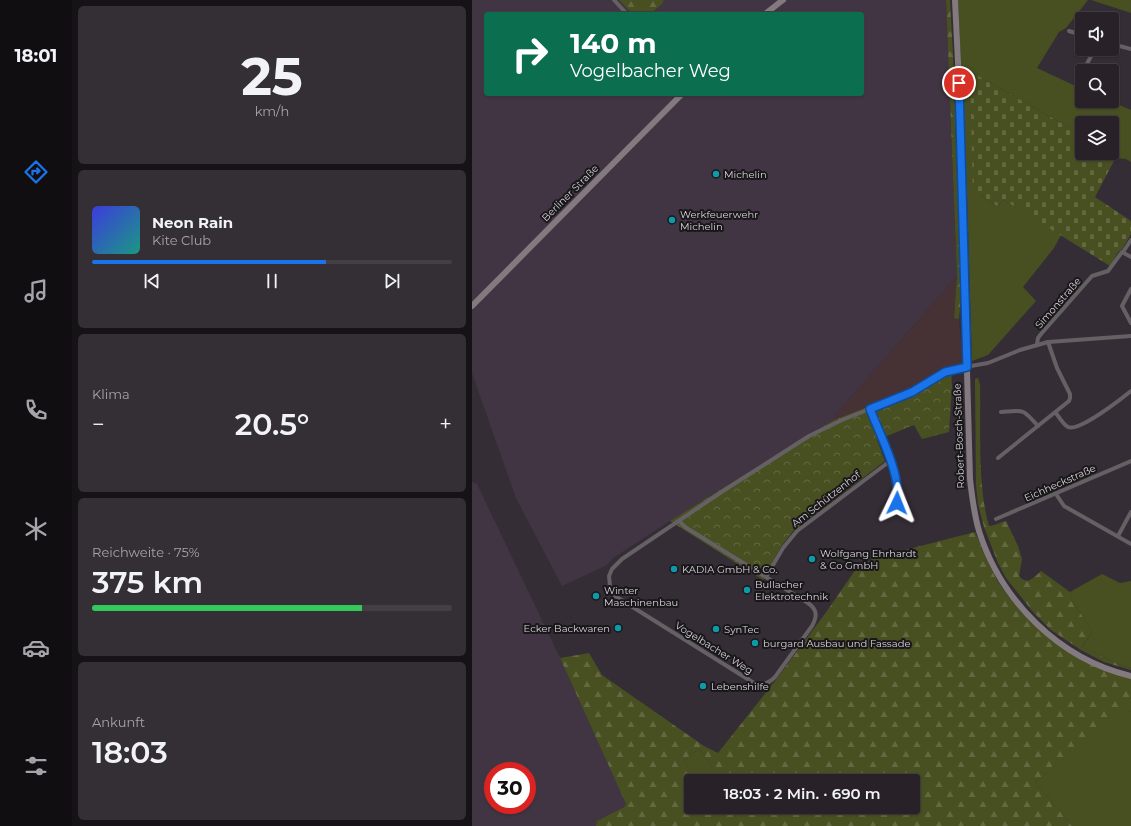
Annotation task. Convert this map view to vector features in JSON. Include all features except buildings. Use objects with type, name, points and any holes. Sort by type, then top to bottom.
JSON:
[{"type":"main road","points":[[768,12],[783,0]]},
{"type":"main road","name":"Robert-Bosch-Straße","points":[[955,0],[972,497],[979,531],[992,564],[1009,592],[1019,605],[1044,630],[1058,643],[1091,662],[1131,676]]},
{"type":"main road","name":"Berliner Straße","points":[[472,306],[680,96]]},
{"type":"street","points":[[614,0],[625,12]]},
{"type":"street","points":[[1069,31],[1075,33]]},
{"type":"street","points":[[1119,46],[1131,49]]},
{"type":"street","name":"Simonstraße","points":[[1036,344],[1041,334],[1092,276],[1111,269],[1120,253],[1123,252],[1131,240]]},
{"type":"street","points":[[1123,252],[1131,257]]},
{"type":"street","points":[[1131,289],[1122,306],[1131,323]]},
{"type":"street","name":"Vogelbacher Weg","points":[[679,521],[685,527],[814,608],[816,618],[812,626],[775,678],[769,683],[754,683],[615,596],[610,586],[609,576],[615,565],[679,521],[805,438],[842,420],[912,392],[945,372],[988,363],[1036,344],[1131,336]]},
{"type":"street","points":[[998,458],[1056,413],[1069,401],[1070,394],[1057,368],[1048,342]]},
{"type":"street","points":[[1056,413],[1067,426],[1070,428],[1076,427],[1103,412],[1131,392]]},
{"type":"street","points":[[870,409],[895,473],[898,498],[894,509]]},
{"type":"street","points":[[1001,412],[1026,412],[1038,426]]},
{"type":"street","name":"Am Schützenhof","points":[[766,577],[796,531],[890,461]]},
{"type":"street","name":"Eichheckstraße","points":[[996,519],[1131,461]]},
{"type":"street","points":[[1056,494],[1064,506],[1131,544]]},
{"type":"street","points":[[1118,536],[1131,512]]},
{"type":"shaded area","points":[[472,0],[619,0],[630,12],[484,12],[484,96],[864,96],[864,12],[652,12],[662,4],[664,0],[946,0],[957,276],[836,414],[834,420],[670,521],[613,558],[607,565],[562,586],[516,498],[472,373]]},
{"type":"shaded area","points":[[957,276],[954,318],[959,319],[963,363],[944,371],[920,386],[834,420],[836,414]]},
{"type":"shaded area","points":[[472,482],[477,484],[560,658],[626,804],[624,807],[597,821],[596,826],[472,826]]},
{"type":"green space","points":[[619,0],[664,0],[662,4],[652,12],[630,12]]},
{"type":"green space","points":[[946,0],[950,0],[953,54],[961,296],[959,319],[954,318],[957,276]]},
{"type":"green space","points":[[958,0],[1088,0],[1079,12],[1075,12],[1075,17],[1066,28],[1059,32],[1037,68],[1075,86],[1075,108],[1119,108],[1119,105],[1131,110],[1131,162],[1126,159],[1119,158],[1119,116],[1075,116],[1075,131],[970,71],[981,195],[997,206],[1004,200],[1061,235],[1054,248],[1023,287],[1036,301],[988,355],[972,361],[967,196]]},
{"type":"green space","points":[[1091,0],[1131,0],[1131,13]]},
{"type":"green space","points":[[970,71],[1075,131],[1075,160],[1114,160],[1095,197],[1131,221],[1131,234],[1110,266],[1004,200],[997,206],[981,195],[973,195]]},
{"type":"green space","points":[[951,368],[952,386],[949,432],[922,439],[914,425],[877,440],[885,461],[793,531],[780,548],[763,580],[670,521],[834,420],[920,386]]},
{"type":"green space","points":[[978,378],[980,384],[981,475],[985,510],[989,526],[1006,521],[1018,546],[1022,559],[1019,576],[1022,579],[1028,581],[1041,571],[1070,592],[1074,604],[1092,630],[1082,647],[1118,664],[1131,668],[1131,670],[1104,662],[1081,650],[1051,630],[1033,612],[1006,578],[998,563],[984,527],[978,504],[976,484],[975,379]]},
{"type":"green space","points":[[975,532],[995,576],[1015,605],[1029,620],[1059,646],[1076,656],[1112,673],[1131,678],[1131,712],[1128,709],[1035,782],[1072,826],[596,826],[597,821],[624,807],[626,804],[560,658],[589,653],[602,675],[704,746],[718,753],[775,681],[856,569],[874,558]]},
{"type":"green space","points":[[1102,574],[1120,583],[1131,581],[1131,668],[1118,664],[1082,647],[1092,630],[1074,604],[1070,592]]},
{"type":"green space","points":[[1128,708],[1131,712],[1131,826],[1072,826],[1035,782]]},
{"type":"green space","points":[[699,749],[712,766],[714,772],[713,774],[693,774],[684,760]]},
{"type":"place","name":"Michelin","points":[[716,174]]},
{"type":"place","name":"Werkfeuerwehr Michelin","points":[[672,220]]},
{"type":"place","name":"Wolfgang Ehrhardt & Co GmbH","points":[[812,559]]},
{"type":"place","name":"KADIA GmbH & Co.","points":[[674,569]]},
{"type":"place","name":"Bullacher Elektrotechnik","points":[[747,590]]},
{"type":"place","name":"Winter Maschinenbau","points":[[596,596]]},
{"type":"place","name":"Ecker Backwaren","points":[[618,628]]},
{"type":"place","name":"SynTec","points":[[716,629]]},
{"type":"place","name":"burgard Ausbau und Fassade","points":[[755,643]]},
{"type":"place","name":"Lebenshilfe","points":[[703,686]]},
{"type":"route","points":[[897,503],[898,490],[895,473],[870,409],[921,388],[945,372],[967,367],[959,83]]}]
